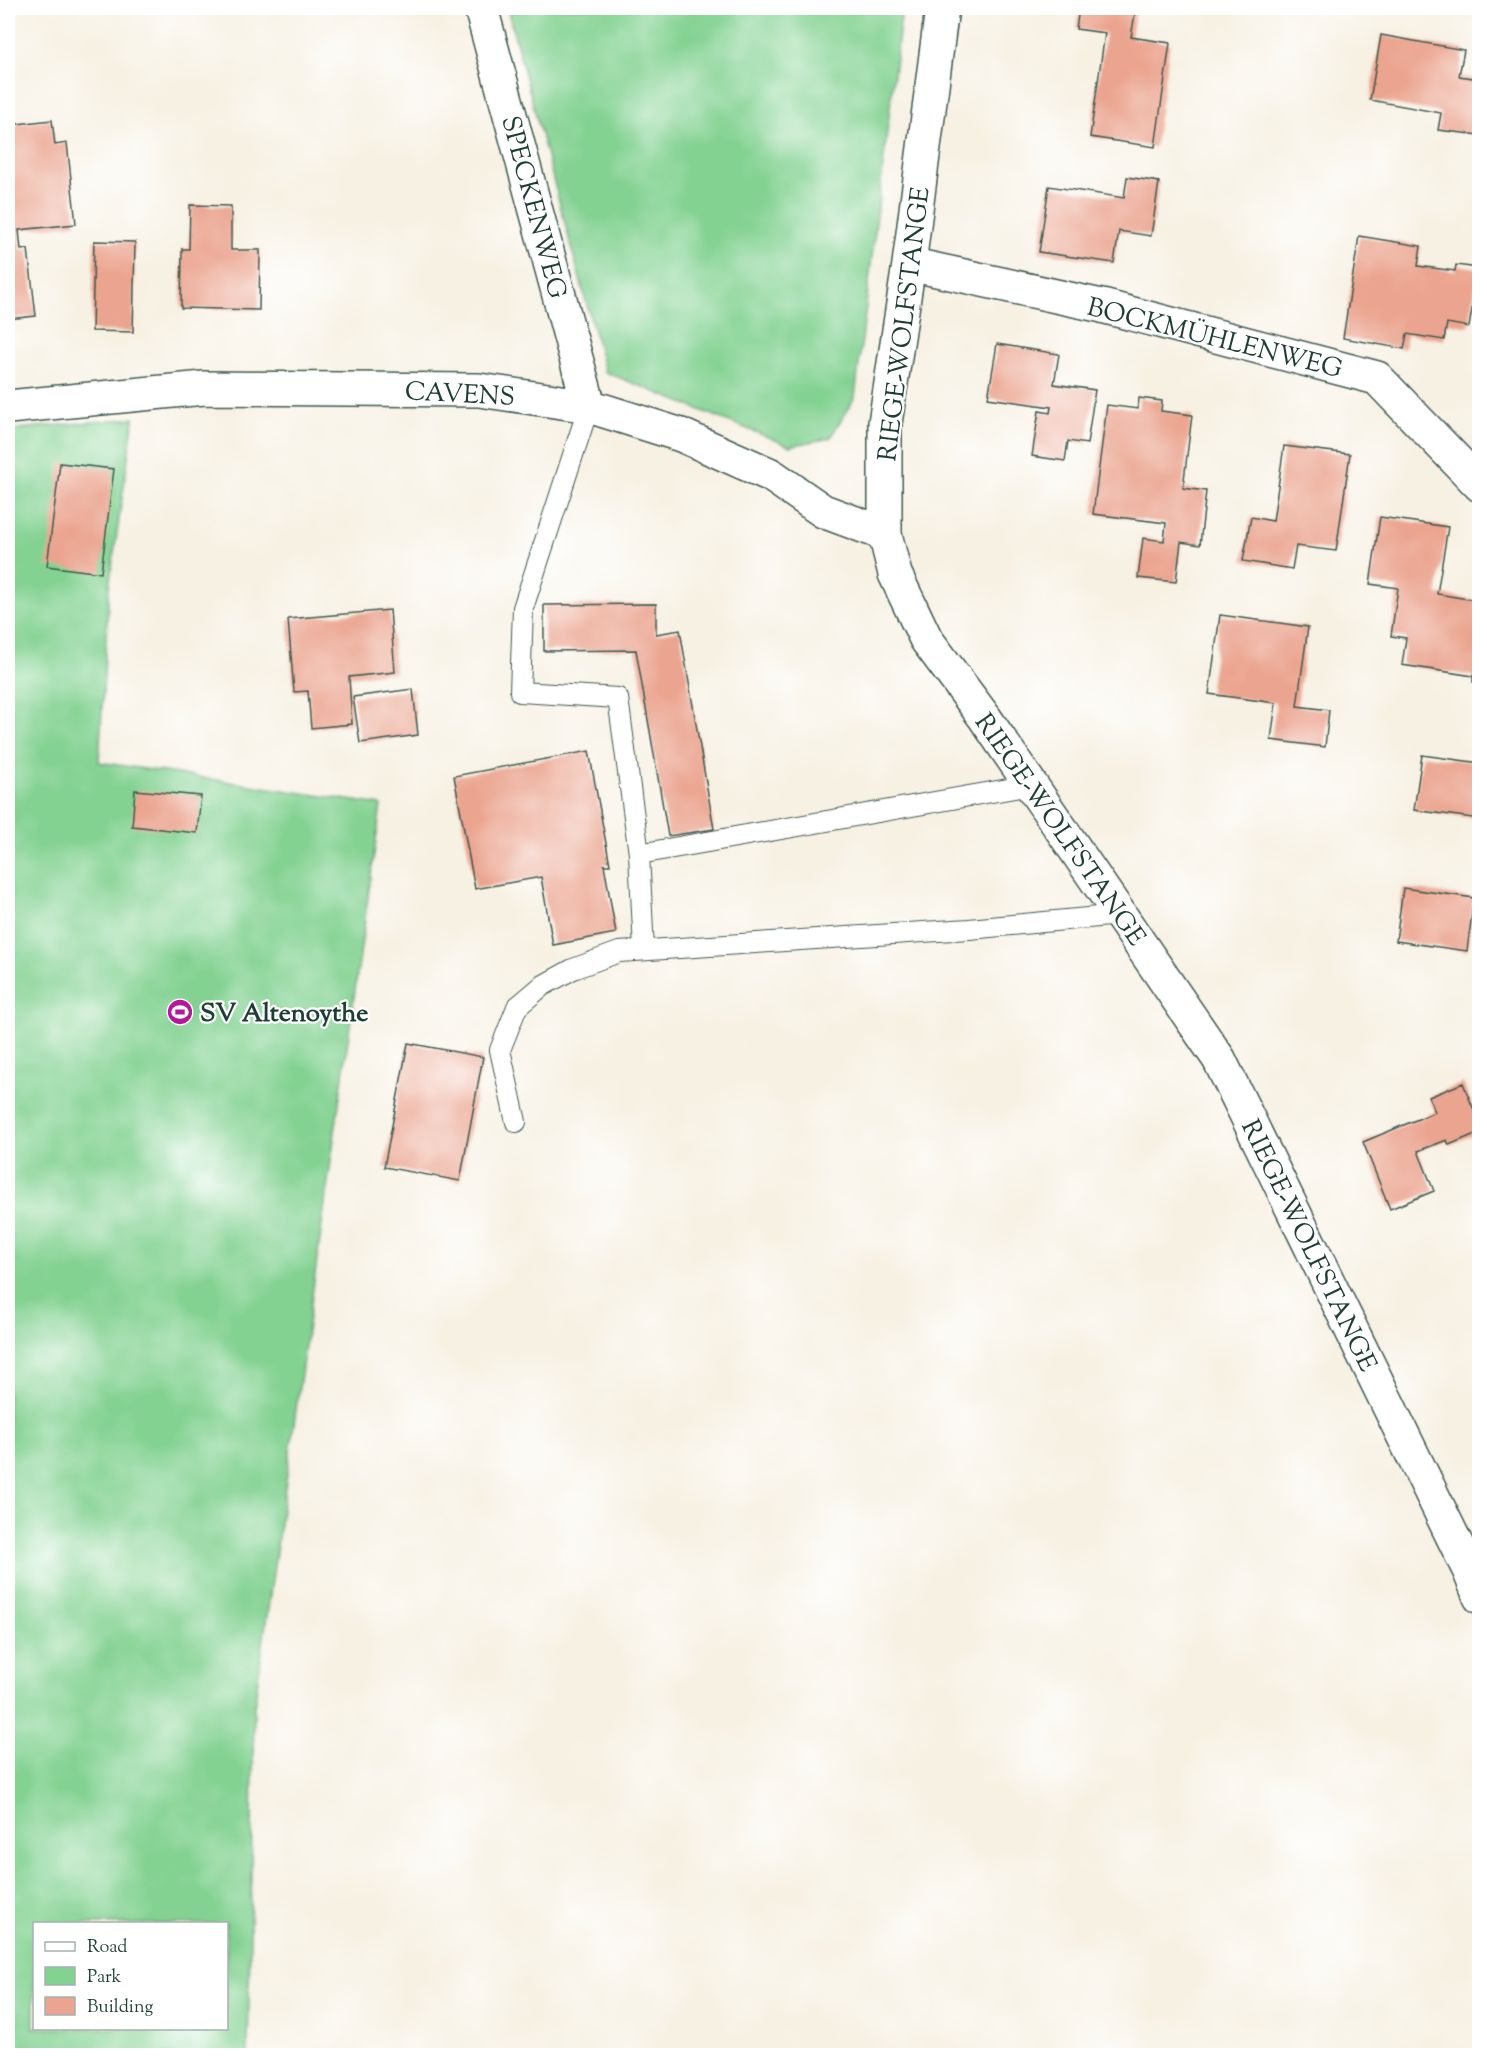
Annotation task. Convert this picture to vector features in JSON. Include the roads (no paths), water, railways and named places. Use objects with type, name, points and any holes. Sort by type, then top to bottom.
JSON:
[{"type":"street","name":"SPECKENWEG","points":[[481,8],[589,406]]},
{"type":"street","name":"RIEGE-WOLFSTANGE","points":[[942,8],[909,264],[885,423],[885,534],[896,574],[926,639],[986,718],[1219,1059],[1476,1580]]},
{"type":"street","name":"BOCKMÜHLENWEG","points":[[909,264],[1102,306],[1377,378],[1479,485]]},
{"type":"street","name":"CAVENS","points":[[8,407],[204,388],[479,390],[589,406],[691,440],[771,475],[823,512],[885,534]]},
{"type":"lane","points":[[589,406],[523,608],[520,692],[618,698],[639,854],[644,951]]},
{"type":"lane","points":[[639,854],[1031,785]]},
{"type":"lane","points":[[516,1122],[500,1050],[517,1007],[542,986],[573,969],[619,952],[957,930],[1120,915]]},
{"type":"place","name":"SV Altenoythe","points":[[180,1012]]}]
